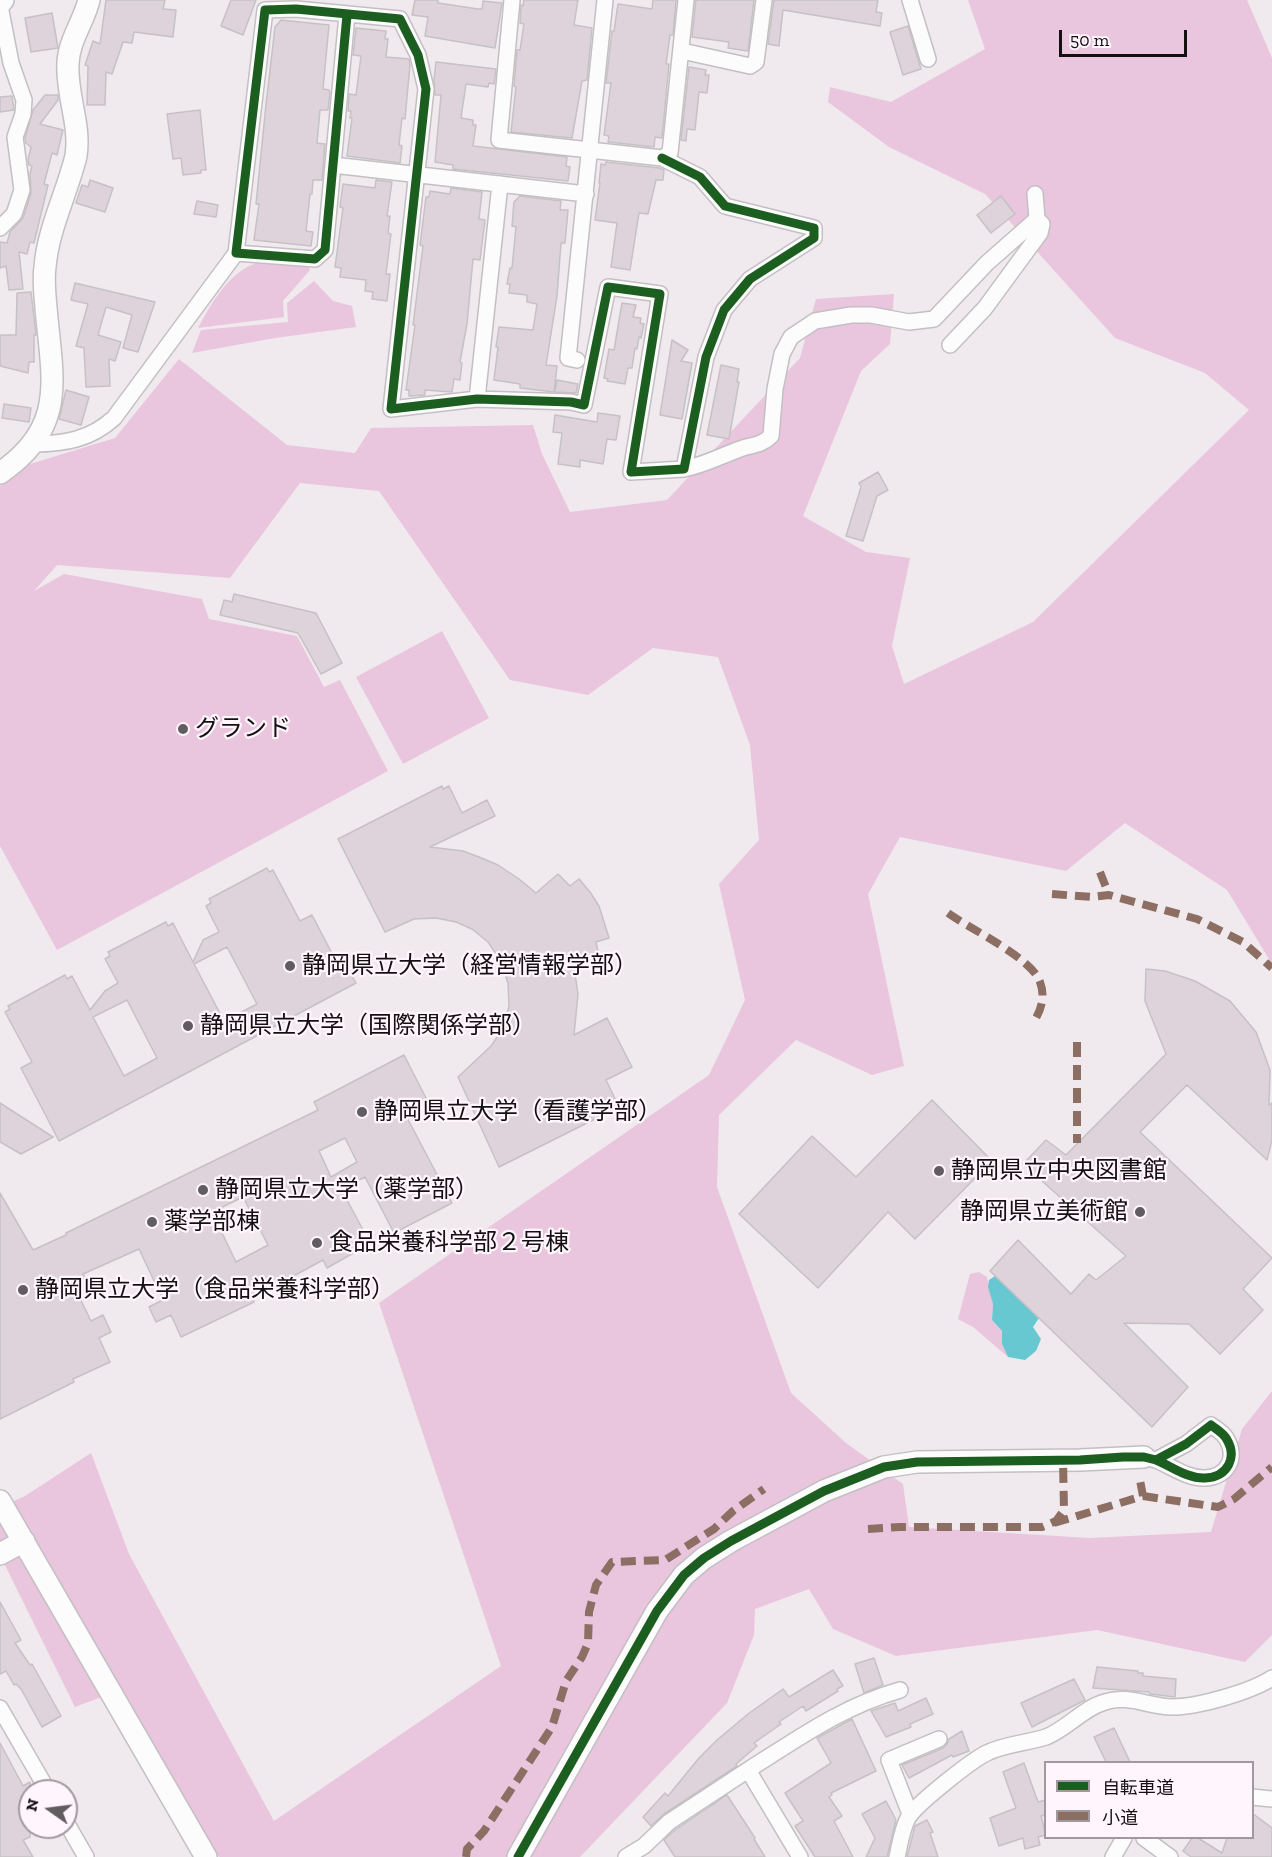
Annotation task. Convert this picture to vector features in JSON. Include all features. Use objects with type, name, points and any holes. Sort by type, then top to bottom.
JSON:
[{"type":"street","points":[[0,473],[34,444],[49,410],[53,372],[44,268],[48,245],[73,171],[78,142],[68,62],[71,46],[89,0]]},
{"type":"street","points":[[512,0],[499,140],[662,158],[700,177],[724,206],[814,228],[814,238],[750,279],[724,310],[705,357],[684,469]]},
{"type":"street","points":[[577,360],[568,358],[605,0]]},
{"type":"street","points":[[662,158],[670,153],[686,0]]},
{"type":"street","points":[[682,51],[750,66],[756,62],[764,0]]},
{"type":"street","points":[[910,0],[928,59]]},
{"type":"street","points":[[0,228],[14,214],[22,190],[15,137],[23,114],[24,100],[11,63],[1,3]]},
{"type":"street","points":[[34,444],[59,443],[88,436],[114,418],[236,253],[265,10],[296,9],[400,19],[418,55],[426,89],[391,409],[477,399],[572,402],[584,405],[608,288],[660,294],[631,472],[684,469],[702,465],[741,449],[763,443],[771,436],[775,389],[782,354],[791,337],[815,321],[851,315],[872,315],[909,322],[934,319],[987,263],[1036,219]]},
{"type":"street","points":[[236,253],[315,259],[325,250],[347,15]]},
{"type":"street","points":[[333,165],[586,194]]},
{"type":"street","points":[[477,399],[500,184]]},
{"type":"street","points":[[950,345],[985,308],[1040,232],[1042,224],[1036,219],[1035,194]]},
{"type":"street","points":[[518,1857],[657,1611],[684,1575],[704,1558],[824,1491],[884,1467],[917,1462],[1150,1458],[1186,1444],[1211,1425],[1224,1435],[1231,1448],[1229,1464],[1219,1476],[1203,1478],[1182,1473],[1150,1458]]},
{"type":"street","points":[[0,1501],[206,1857]]},
{"type":"street","points":[[0,1554],[24,1541]]},
{"type":"street","points":[[897,1857],[910,1814],[916,1807],[968,1764],[988,1752],[1048,1736],[1105,1702],[1128,1699],[1171,1707],[1186,1706],[1243,1691],[1272,1678]]},
{"type":"street","points":[[626,1857],[644,1846],[669,1822],[837,1713],[900,1690]]},
{"type":"street","points":[[0,1708],[41,1779]]},
{"type":"street","points":[[910,1814],[889,1760],[939,1739]]},
{"type":"street","points":[[748,1770],[799,1857]]},
{"type":"street","points":[[1254,1797],[1271,1800]]},
{"type":"street","points":[[76,1839],[87,1857]]},
{"type":"street","points":[[1113,1857],[1123,1839]]},
{"type":"street","points":[[1145,1839],[1170,1857]]},
{"type":"shaded area","points":[[968,0],[1247,0],[1272,58],[1272,964],[1227,890],[1125,823],[1066,871],[900,837],[868,894],[904,1066],[872,1075],[796,1040],[719,1115],[717,1187],[791,1393],[846,1443],[903,1484],[909,1527],[1090,1538],[1211,1532],[1242,1429],[1272,1391],[1272,1635],[1245,1662],[1097,1630],[896,1656],[833,1629],[809,1589],[755,1609],[754,1635],[727,1703],[580,1857],[219,1857],[120,1690],[75,1707],[0,1555],[0,1507],[25,1496],[91,1453],[129,1554],[274,1821],[501,1666],[379,1303],[709,1075],[745,1000],[719,884],[759,840],[750,745],[718,657],[653,648],[588,695],[510,680],[379,491],[300,483],[230,578],[57,565],[34,591],[64,574],[202,599],[209,619],[297,636],[324,687],[340,680],[388,771],[57,950],[0,846],[0,486],[30,464],[115,438],[179,359],[287,445],[355,453],[371,428],[533,425],[542,454],[570,512],[667,500],[800,358],[816,299],[894,294],[890,344],[861,371],[803,516],[866,552],[910,558],[892,646],[904,684],[1033,622],[1249,410],[1205,373],[1115,338],[985,194],[889,147],[828,102],[830,87],[891,102],[985,49]]},
{"type":"shaded area","points":[[267,261],[308,266],[310,270],[283,301],[284,317],[198,328],[217,296],[234,276],[255,264]]},
{"type":"shaded area","points":[[314,281],[333,301],[352,306],[356,327],[275,338],[192,353],[201,330],[288,322],[287,303]]},
{"type":"shaded area","points":[[442,631],[489,718],[403,764],[356,677]]},
{"type":"shaded area","points":[[979,1272],[987,1277],[993,1304],[992,1320],[1002,1331],[1002,1344],[1008,1357],[973,1327],[958,1319],[970,1274]]},
{"type":"water","points":[[995,1276],[1039,1318],[1033,1327],[1041,1339],[1036,1351],[1025,1360],[1008,1357],[1002,1344],[1002,1331],[992,1320],[993,1304],[988,1287],[989,1280]]},
{"type":"building","points":[[106,0],[165,0],[163,9],[176,10],[173,37],[134,32],[132,43],[123,42],[112,74],[106,72],[105,105],[87,105],[88,66],[85,65],[93,41],[100,44]]},
{"type":"building","points":[[231,0],[256,0],[243,35],[221,26]]},
{"type":"building","points":[[415,0],[438,0],[438,3],[478,9],[482,9],[483,1],[502,3],[495,48],[425,36],[428,17],[412,15]]},
{"type":"building","points":[[524,0],[578,0],[574,25],[592,28],[587,80],[582,81],[572,138],[511,132],[517,50],[520,50],[524,24],[520,23],[521,5],[523,6]]},
{"type":"building","points":[[653,0],[676,0],[673,35],[670,35],[666,64],[669,64],[662,138],[655,137],[654,147],[608,142],[609,136],[604,135],[611,83],[606,83],[612,31],[614,31],[618,4],[652,9]]},
{"type":"building","points":[[696,0],[754,0],[748,51],[728,48],[729,42],[692,37]]},
{"type":"building","points":[[774,0],[878,0],[876,12],[882,13],[880,26],[783,10],[779,46],[768,44]]},
{"type":"building","points":[[52,13],[58,48],[31,52],[25,18]]},
{"type":"building","points":[[281,20],[329,25],[323,89],[330,92],[328,110],[320,110],[317,143],[325,144],[322,180],[313,180],[312,194],[310,194],[306,231],[313,232],[311,246],[254,240],[275,27]]},
{"type":"building","points":[[908,26],[921,69],[903,75],[890,32]]},
{"type":"building","points":[[356,28],[386,31],[385,39],[388,39],[386,57],[409,59],[405,119],[402,118],[399,145],[402,146],[400,163],[347,156],[352,118],[350,118],[351,111],[348,111],[349,94],[356,95],[361,56],[353,55]]},
{"type":"building","points":[[436,62],[496,69],[494,84],[489,83],[488,87],[466,84],[461,118],[473,120],[473,125],[476,125],[473,146],[567,157],[566,166],[570,167],[568,181],[453,169],[453,165],[435,162],[441,95],[435,95]]},
{"type":"building","points":[[689,67],[706,70],[705,75],[709,75],[707,93],[699,92],[695,130],[687,129],[686,141],[681,140]]},
{"type":"building","points":[[45,95],[58,95],[58,100],[40,124],[63,130],[57,155],[52,153],[44,184],[48,185],[34,243],[30,242],[27,254],[19,252],[23,289],[9,290],[6,266],[0,268],[0,242],[7,243],[10,232],[23,218],[31,193],[32,166],[29,165],[28,160],[31,147],[26,143],[25,138],[33,110]]},
{"type":"building","points":[[12,96],[14,110],[0,112],[0,97]]},
{"type":"building","points":[[200,110],[206,170],[201,170],[201,173],[183,175],[181,158],[173,159],[167,114]]},
{"type":"building","points":[[606,162],[664,170],[663,180],[656,180],[648,214],[639,213],[630,270],[611,267],[617,223],[595,220],[601,164],[605,165]]},
{"type":"building","points":[[90,180],[113,188],[105,212],[76,203],[82,185],[88,187]]},
{"type":"building","points":[[376,180],[392,182],[387,216],[390,216],[388,233],[391,234],[386,274],[390,274],[387,301],[372,299],[373,292],[365,291],[366,280],[340,277],[341,268],[335,267],[343,208],[340,207],[343,184],[375,188]]},
{"type":"building","points":[[451,188],[482,192],[479,219],[485,220],[480,260],[473,259],[467,324],[460,362],[462,363],[460,380],[454,379],[452,392],[425,390],[425,395],[409,396],[409,390],[406,390],[415,325],[413,325],[423,246],[420,245],[426,197],[429,197],[430,191],[450,194]]},
{"type":"building","points":[[520,196],[561,201],[560,210],[568,210],[565,243],[561,243],[557,296],[546,365],[557,366],[554,392],[520,388],[520,384],[494,380],[499,327],[533,330],[537,304],[527,302],[527,295],[509,293],[510,284],[507,284],[510,268],[512,268],[516,227],[512,226],[514,202]]},
{"type":"building","points":[[1001,196],[1015,214],[991,233],[977,215]]},
{"type":"building","points":[[197,201],[218,205],[216,217],[194,214]]},
{"type":"building","points":[[75,283],[155,302],[138,352],[123,348],[132,315],[106,307],[98,335],[121,342],[115,361],[109,359],[110,386],[86,387],[84,348],[76,346],[88,304],[71,300]]},
{"type":"building","points":[[31,292],[36,335],[34,335],[34,362],[29,362],[28,373],[0,366],[0,335],[16,335],[17,293]]},
{"type":"building","points":[[622,303],[636,305],[633,317],[641,318],[640,323],[644,324],[637,349],[635,348],[632,368],[628,368],[625,384],[607,381],[608,379],[604,378],[609,349],[614,350]]},
{"type":"building","points":[[672,340],[688,350],[681,361],[692,363],[682,419],[660,415]]},
{"type":"building","points":[[721,365],[739,369],[737,382],[739,382],[729,439],[707,435]]},
{"type":"building","points":[[557,380],[578,384],[576,393],[555,392]]},
{"type":"building","points":[[66,390],[89,397],[81,425],[59,419]]},
{"type":"building","points":[[4,404],[31,408],[29,422],[2,418]]},
{"type":"building","points":[[598,413],[620,416],[616,440],[607,439],[603,464],[580,460],[580,467],[558,464],[562,433],[553,432],[555,415],[597,422]]},
{"type":"building","points":[[878,472],[888,490],[877,496],[863,541],[846,536],[861,487],[859,483]]},
{"type":"building","points":[[234,594],[316,613],[342,663],[321,674],[298,633],[220,615],[224,600],[232,602]]},
{"type":"building","points":[[442,786],[443,789],[449,786],[462,813],[487,800],[495,816],[430,847],[463,851],[498,865],[536,893],[558,874],[570,886],[579,879],[590,892],[599,906],[609,938],[596,942],[600,961],[574,967],[578,994],[574,1035],[607,1018],[632,1067],[606,1080],[619,1107],[499,1167],[458,1077],[491,1046],[502,1030],[509,1006],[508,983],[501,961],[488,942],[472,929],[456,922],[436,918],[414,919],[385,932],[338,839]]},
{"type":"building","points":[[267,868],[269,872],[273,870],[300,921],[312,915],[337,963],[351,955],[359,972],[352,976],[356,983],[59,1141],[21,1068],[32,1062],[5,1012],[10,1009],[8,1006],[65,975],[67,979],[72,976],[90,1010],[105,991],[118,983],[105,959],[110,956],[108,952],[166,922],[168,926],[173,923],[193,962],[203,940],[219,932],[206,906],[211,903],[209,899]],"holes":[[[227,947],[257,1004],[224,1021],[194,964]],[[127,1000],[157,1058],[124,1076],[93,1017]]]},
{"type":"building","points":[[1146,969],[1165,971],[1195,981],[1230,1001],[1256,1032],[1270,1070],[1269,1105],[1272,1103],[1272,1140],[1267,1160],[1187,1085],[1140,1132],[1272,1258],[1243,1289],[1263,1310],[1220,1354],[1189,1324],[1124,1323],[1188,1387],[1152,1427],[990,1271],[1018,1240],[1071,1294],[1089,1274],[1096,1280],[1126,1256],[1023,1164],[1046,1140],[1066,1155],[1166,1054],[1145,1001]]},
{"type":"building","points":[[404,1055],[427,1100],[404,1112],[452,1203],[394,1233],[365,1177],[341,1189],[368,1239],[354,1247],[357,1251],[327,1268],[323,1260],[253,1298],[254,1302],[181,1337],[171,1315],[156,1322],[149,1307],[163,1300],[139,1249],[83,1274],[85,1278],[73,1284],[91,1321],[103,1315],[111,1332],[99,1338],[110,1362],[73,1379],[74,1382],[0,1419],[0,1193],[33,1250],[318,1110],[314,1102]],"holes":[[[345,1138],[357,1162],[331,1177],[319,1151]],[[243,1197],[268,1245],[236,1262],[212,1212]]]},
{"type":"building","points":[[932,1100],[992,1161],[915,1239],[888,1212],[818,1288],[739,1214],[812,1136],[856,1177]]},
{"type":"building","points":[[0,1103],[53,1137],[21,1154],[0,1142]]},
{"type":"building","points":[[0,1602],[21,1640],[15,1643],[30,1665],[32,1664],[61,1716],[42,1727],[21,1689],[16,1684],[14,1685],[6,1671],[0,1674]]},
{"type":"building","points":[[874,1658],[883,1685],[864,1693],[855,1664]]},
{"type":"building","points":[[1097,1667],[1138,1671],[1138,1673],[1143,1673],[1143,1676],[1176,1679],[1175,1697],[1149,1692],[1093,1688]]},
{"type":"building","points":[[833,1670],[843,1686],[837,1689],[838,1691],[806,1711],[803,1706],[779,1722],[781,1724],[754,1743],[757,1746],[736,1764],[737,1766],[664,1814],[651,1826],[643,1817],[665,1793],[668,1796],[717,1740],[748,1714],[783,1689],[789,1697]]},
{"type":"building","points":[[1074,1679],[1085,1700],[1032,1727],[1021,1703]]},
{"type":"building","points":[[926,1698],[933,1714],[910,1724],[911,1727],[886,1737],[871,1711],[895,1703],[898,1711]]},
{"type":"building","points":[[852,1719],[876,1771],[831,1793],[829,1797],[842,1816],[834,1821],[853,1857],[815,1857],[795,1826],[803,1821],[785,1793],[831,1763],[817,1738]]},
{"type":"building","points":[[1114,1728],[1130,1761],[1106,1761],[1094,1737]]},
{"type":"building","points":[[962,1731],[969,1751],[953,1757],[952,1755],[909,1778],[902,1765],[943,1748],[949,1739]]},
{"type":"building","points":[[0,1743],[19,1779],[18,1839],[25,1839],[23,1840],[33,1857],[0,1857]]},
{"type":"building","points":[[1024,1763],[1038,1802],[1044,1800],[1044,1815],[1041,1816],[1044,1836],[1038,1837],[1040,1845],[1025,1849],[1023,1838],[999,1846],[990,1818],[1016,1808],[1003,1772]]},
{"type":"building","points":[[727,1795],[765,1857],[675,1857],[664,1840]]},
{"type":"building","points":[[886,1801],[896,1820],[887,1857],[866,1857],[875,1838],[862,1814]]},
{"type":"building","points":[[1254,1814],[1272,1828],[1272,1857],[1191,1857],[1183,1851],[1191,1839],[1200,1839],[1222,1853],[1227,1839],[1254,1839]]},
{"type":"building","points":[[927,1820],[933,1832],[930,1833],[938,1857],[907,1857],[915,1826]]},
{"type":"marked path","points":[[1100,872],[1109,895]]},
{"type":"marked path","points":[[1052,894],[1092,897],[1109,895],[1197,919],[1243,942],[1272,968]]},
{"type":"marked path","points":[[948,913],[999,944],[1035,973],[1042,987],[1043,996],[1036,1018]]},
{"type":"marked path","points":[[1077,1042],[1077,1143]]},
{"type":"marked path","points":[[868,1529],[1042,1527],[1056,1521],[1064,1510],[1063,1460]]},
{"type":"marked path","points":[[1143,1496],[1218,1507],[1234,1499],[1272,1467]]},
{"type":"marked path","points":[[1054,1523],[1143,1496],[1139,1475]]},
{"type":"marked path","points":[[466,1857],[467,1849],[484,1831],[552,1727],[566,1681],[582,1657],[588,1643],[589,1612],[596,1585],[612,1562],[665,1560],[714,1529],[733,1511],[764,1489]]},
{"type":"cycle path","points":[[347,15],[325,250],[315,259],[236,253],[265,10],[296,9],[400,19],[418,55],[426,89],[391,409],[477,399],[571,402],[584,405],[608,287],[660,294],[631,472],[684,469],[706,357],[724,310],[750,279],[814,238],[814,228],[725,206],[700,177],[662,158]]},
{"type":"cycle path","points":[[518,1857],[657,1611],[684,1575],[704,1558],[731,1541],[824,1491],[884,1467],[917,1462],[1080,1460],[1123,1457],[1144,1457],[1156,1460],[1186,1444],[1211,1425],[1226,1438],[1231,1452],[1231,1459],[1225,1470],[1213,1477],[1205,1478],[1186,1474],[1156,1460]]},
{"type":"place","name":"グランド","points":[[183,729]]},
{"type":"place","name":"静岡県立大学（経営情報学部）","points":[[290,966]]},
{"type":"place","name":"静岡県立大学（国際関係学部）","points":[[188,1026]]},
{"type":"place","name":"静岡県立大学（看護学部）","points":[[362,1112]]},
{"type":"place","name":"静岡県立中央図書館","points":[[939,1171]]},
{"type":"place","name":"静岡県立大学（薬学部）","points":[[203,1190]]},
{"type":"place","name":"静岡県立美術館","points":[[1140,1212]]},
{"type":"place","name":"薬学部棟","points":[[152,1222]]},
{"type":"place","name":"食品栄養科学部２号棟","points":[[317,1243]]},
{"type":"place","name":"静岡県立大学（食品栄養科学部）","points":[[23,1290]]}]
